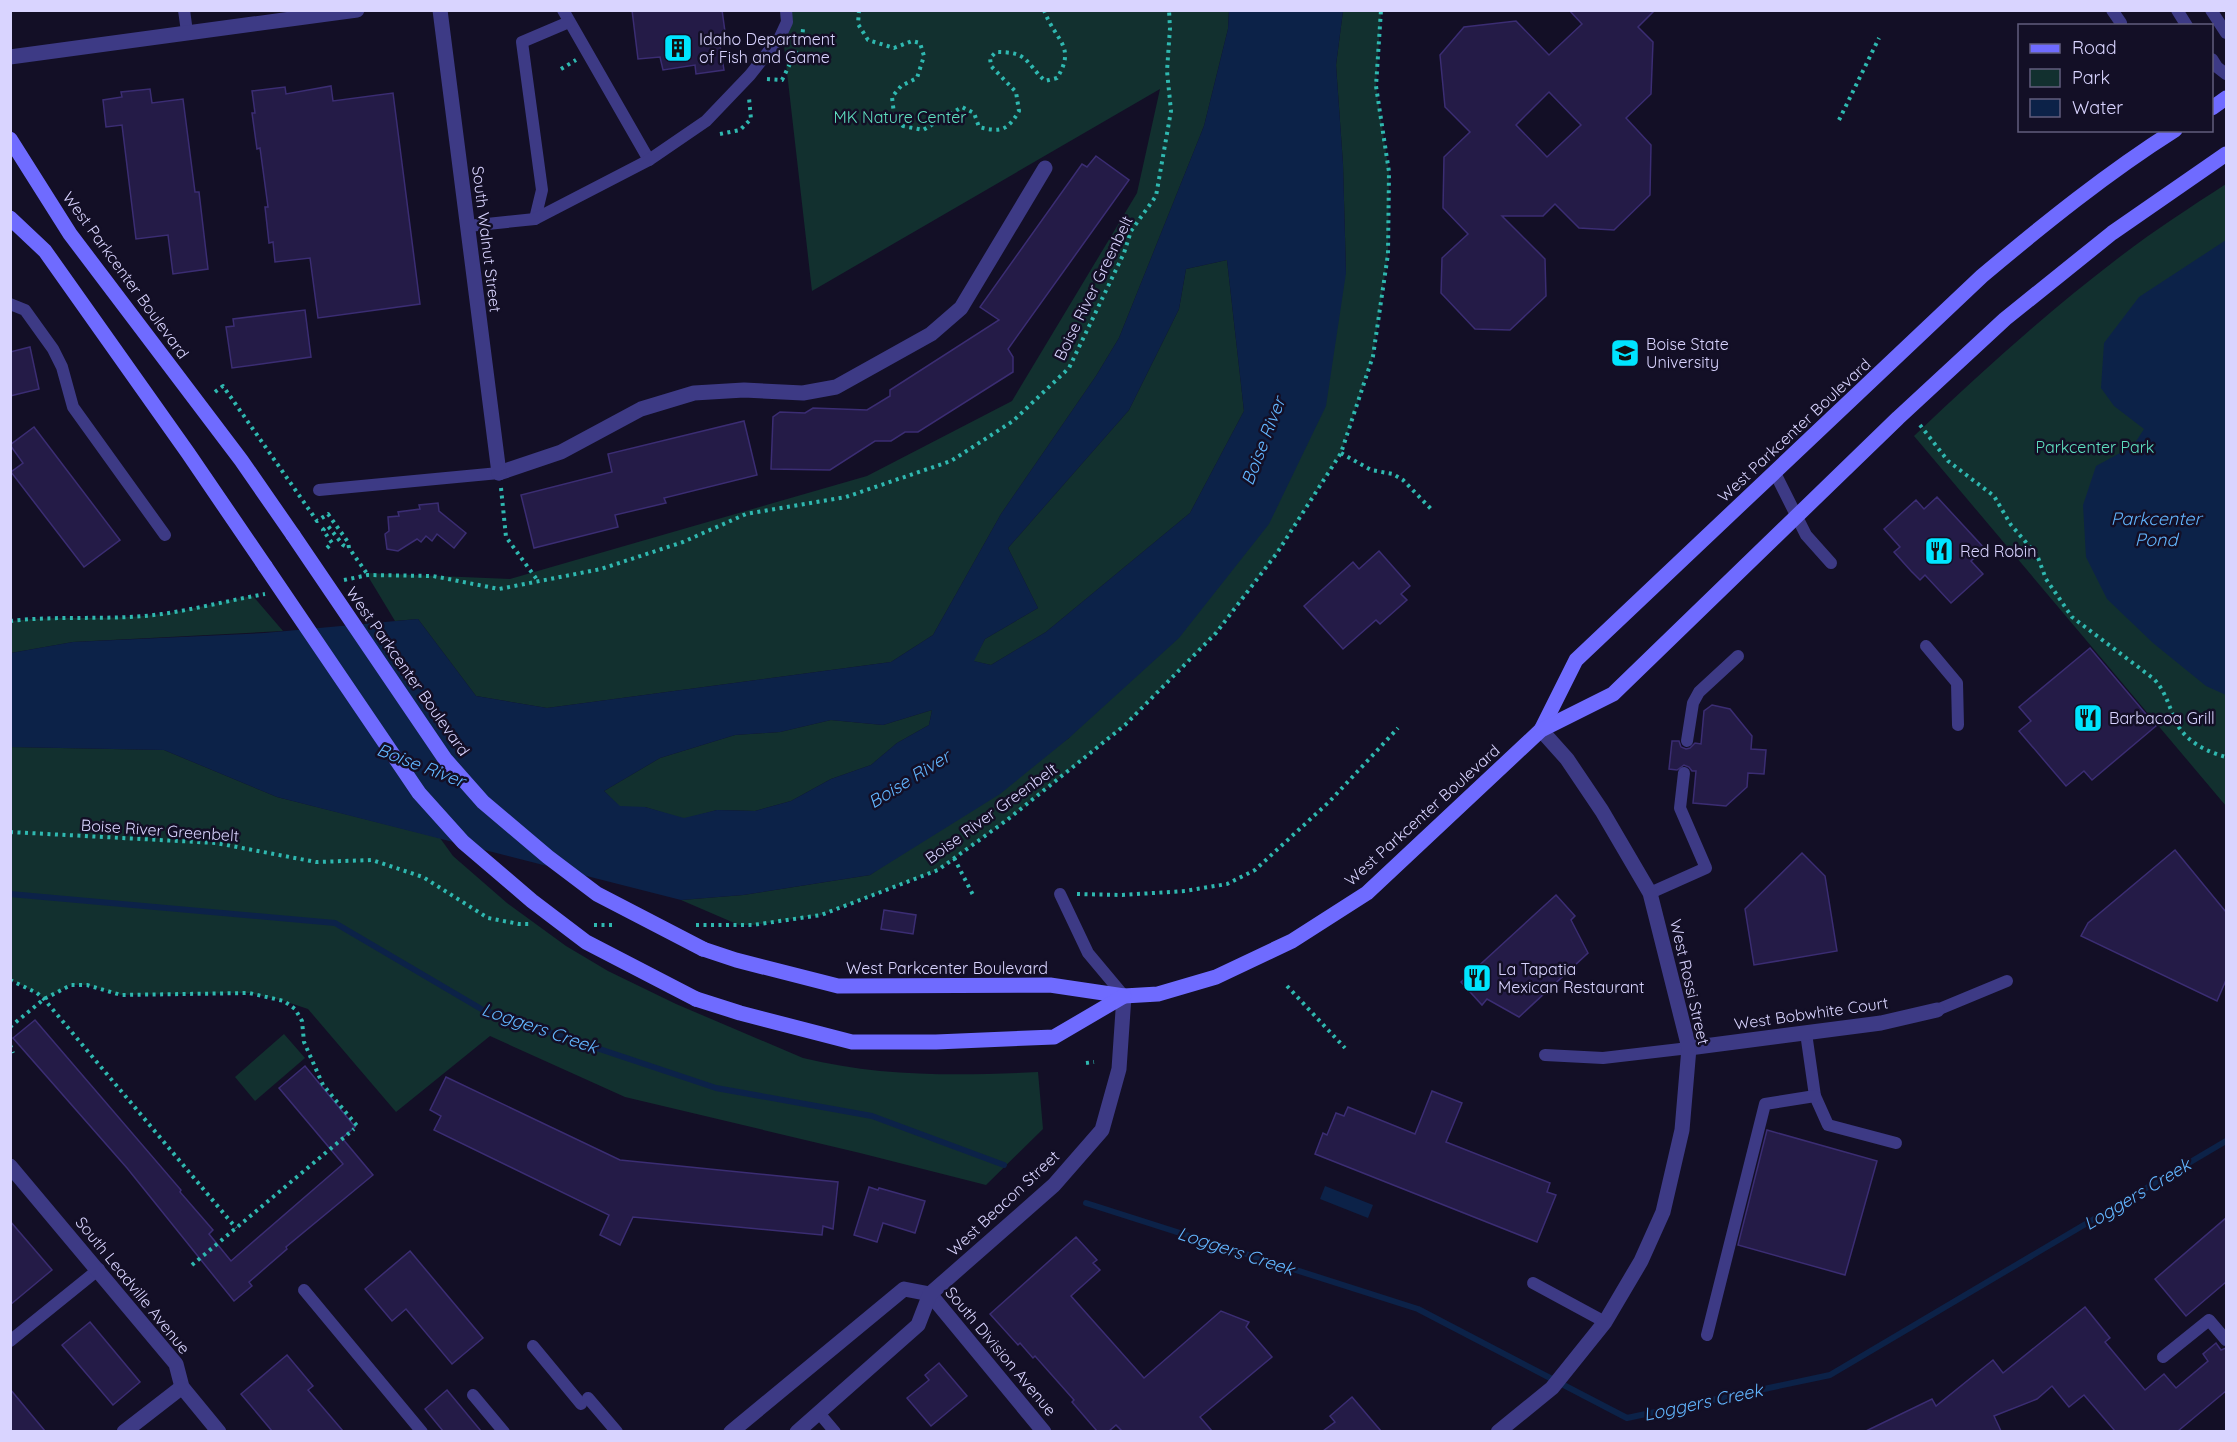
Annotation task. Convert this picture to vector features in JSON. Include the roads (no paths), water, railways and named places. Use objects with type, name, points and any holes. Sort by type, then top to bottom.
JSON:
[{"type":"main road","points":[[2213,107],[2226,98]]},
{"type":"main road","name":"West Parkcenter Boulevard","points":[[1540,730],[1576,660],[1982,276],[2101,181],[2172,132]]},
{"type":"main road","name":"West Parkcenter Boulevard","points":[[10,139],[70,234],[241,460],[445,759],[483,802],[548,857],[597,894],[703,949],[736,960],[838,986],[1050,985],[1124,996],[1158,994],[1216,977],[1292,941],[1366,893],[1540,730],[1613,694],[1957,361],[2050,281],[2112,233],[2226,154]]},
{"type":"main road","name":"West Parkcenter Boulevard","points":[[10,218],[45,251],[265,566],[419,793],[463,842],[532,901],[586,942],[696,999],[740,1013],[852,1042],[936,1042],[1054,1037],[1124,996]]},
{"type":"street","points":[[10,57],[357,10]]},
{"type":"street","name":"South Walnut Street","points":[[440,10],[499,473]]},
{"type":"street","points":[[499,473],[561,452],[641,409],[694,393],[744,390],[820,392],[846,382],[931,334],[961,308],[1046,168]]},
{"type":"street","name":"West Rossi Street","points":[[1498,1431],[1552,1388],[1605,1322],[1641,1261],[1664,1212],[1682,1131],[1689,1048],[1650,893],[1602,811],[1567,759],[1540,730]]},
{"type":"street","name":"West Beacon Street","points":[[797,1431],[918,1324],[930,1294],[1054,1185],[1102,1130],[1119,1069],[1124,996]]},
{"type":"street","name":"West Bobwhite Court","points":[[1689,1048],[1881,1023],[1937,1010]]},
{"type":"street","name":"South Leadville Avenue","points":[[10,1166],[99,1269],[176,1364],[183,1387],[219,1431]]},
{"type":"street","points":[[731,1431],[904,1290],[930,1294]]},
{"type":"street","name":"South Division Avenue","points":[[930,1294],[1044,1431]]},
{"type":"street","points":[[124,1431],[183,1387]]},
{"type":"lane","points":[[184,10],[187,32]]},
{"type":"lane","points":[[563,10],[650,160]]},
{"type":"lane","points":[[468,226],[535,219],[650,160],[706,121],[750,75],[780,38],[787,22],[786,10]]},
{"type":"lane","points":[[2112,10],[2121,23]]},
{"type":"lane","points":[[2176,10],[2186,24]]},
{"type":"lane","points":[[2211,10],[2226,33]]},
{"type":"lane","points":[[535,219],[542,190],[522,42],[569,22]]},
{"type":"lane","points":[[2213,62],[2226,74]]},
{"type":"lane","points":[[10,304],[25,310],[53,349],[62,367],[73,406],[165,535]]},
{"type":"lane","points":[[319,490],[499,473]]},
{"type":"lane","points":[[1775,473],[1806,535],[1831,563]]},
{"type":"lane","points":[[1926,646],[1957,683],[1958,725]]},
{"type":"lane","points":[[1687,741],[1693,703],[1699,693],[1738,656]]},
{"type":"lane","points":[[1650,893],[1706,868],[1680,808],[1684,773]]},
{"type":"lane","points":[[1060,894],[1088,953],[1124,996]]},
{"type":"lane","points":[[1937,1010],[2007,981]]},
{"type":"lane","points":[[1806,1033],[1815,1096],[1828,1125],[1896,1143]]},
{"type":"lane","points":[[1545,1055],[1603,1058],[1689,1048]]},
{"type":"lane","points":[[1707,1335],[1765,1104],[1815,1096]]},
{"type":"lane","points":[[10,1341],[99,1269]]},
{"type":"lane","points":[[1533,1283],[1605,1322]]},
{"type":"lane","points":[[304,1290],[422,1431]]},
{"type":"lane","points":[[2163,1357],[2209,1320],[2226,1340]]},
{"type":"lane","points":[[532,1346],[616,1431]]},
{"type":"lane","points":[[474,1395],[504,1431]]},
{"type":"lane","points":[[819,1413],[835,1431]]},
{"type":"water","name":"Boise River","points":[[1229,11],[1343,11],[1336,65],[1343,164],[1346,273],[1326,406],[1269,524],[1179,638],[1069,738],[1000,794],[870,875],[743,895],[681,900],[277,797],[164,750],[11,747],[11,653],[73,642],[264,633],[418,619],[476,696],[547,708],[891,662],[933,635],[1001,514],[1096,376],[1119,338],[1204,126],[1228,29]],"holes":[[[1227,260],[1244,411],[1190,513],[1046,632],[991,665],[974,661],[985,639],[1038,608],[1008,548],[1129,410],[1179,309],[1186,269]],[[932,710],[929,725],[897,743],[871,765],[831,779],[791,801],[755,811],[717,810],[684,818],[645,807],[620,806],[604,791],[660,758],[735,735],[780,732],[831,720],[883,725]]]},
{"type":"water","name":"Parkcenter Pond","points":[[2226,240],[2226,695],[2206,686],[2153,643],[2107,599],[2086,557],[2083,505],[2096,466],[2133,446],[2144,429],[2114,406],[2101,388],[2104,343],[2139,297]]},
{"type":"water","points":[[1325,1186],[1373,1205],[1368,1218],[1320,1199]]},
{"type":"waterway","name":"Loggers Creek","points":[[10,894],[335,923],[483,1010],[716,1088],[872,1116],[1004,1165]]},
{"type":"waterway","name":"Loggers Creek","points":[[1086,1203],[1418,1309],[1627,1418],[1830,1375],[2226,1141]]},
{"type":"place","name":"Idaho Department of Fish and Game","points":[[678,48]]},
{"type":"place","name":"Boise State University","points":[[1625,353]]},
{"type":"place","name":"Red Robin","points":[[1939,551]]},
{"type":"place","name":"Barbacoa Grill","points":[[2088,718]]},
{"type":"place","name":"La Tapatia Mexican Restaurant","points":[[1477,978]]},
{"type":"park label","name":"MK Nature Center","points":[[900,117]]},
{"type":"park label","name":"Parkcenter Park","points":[[2095,447]]}]
